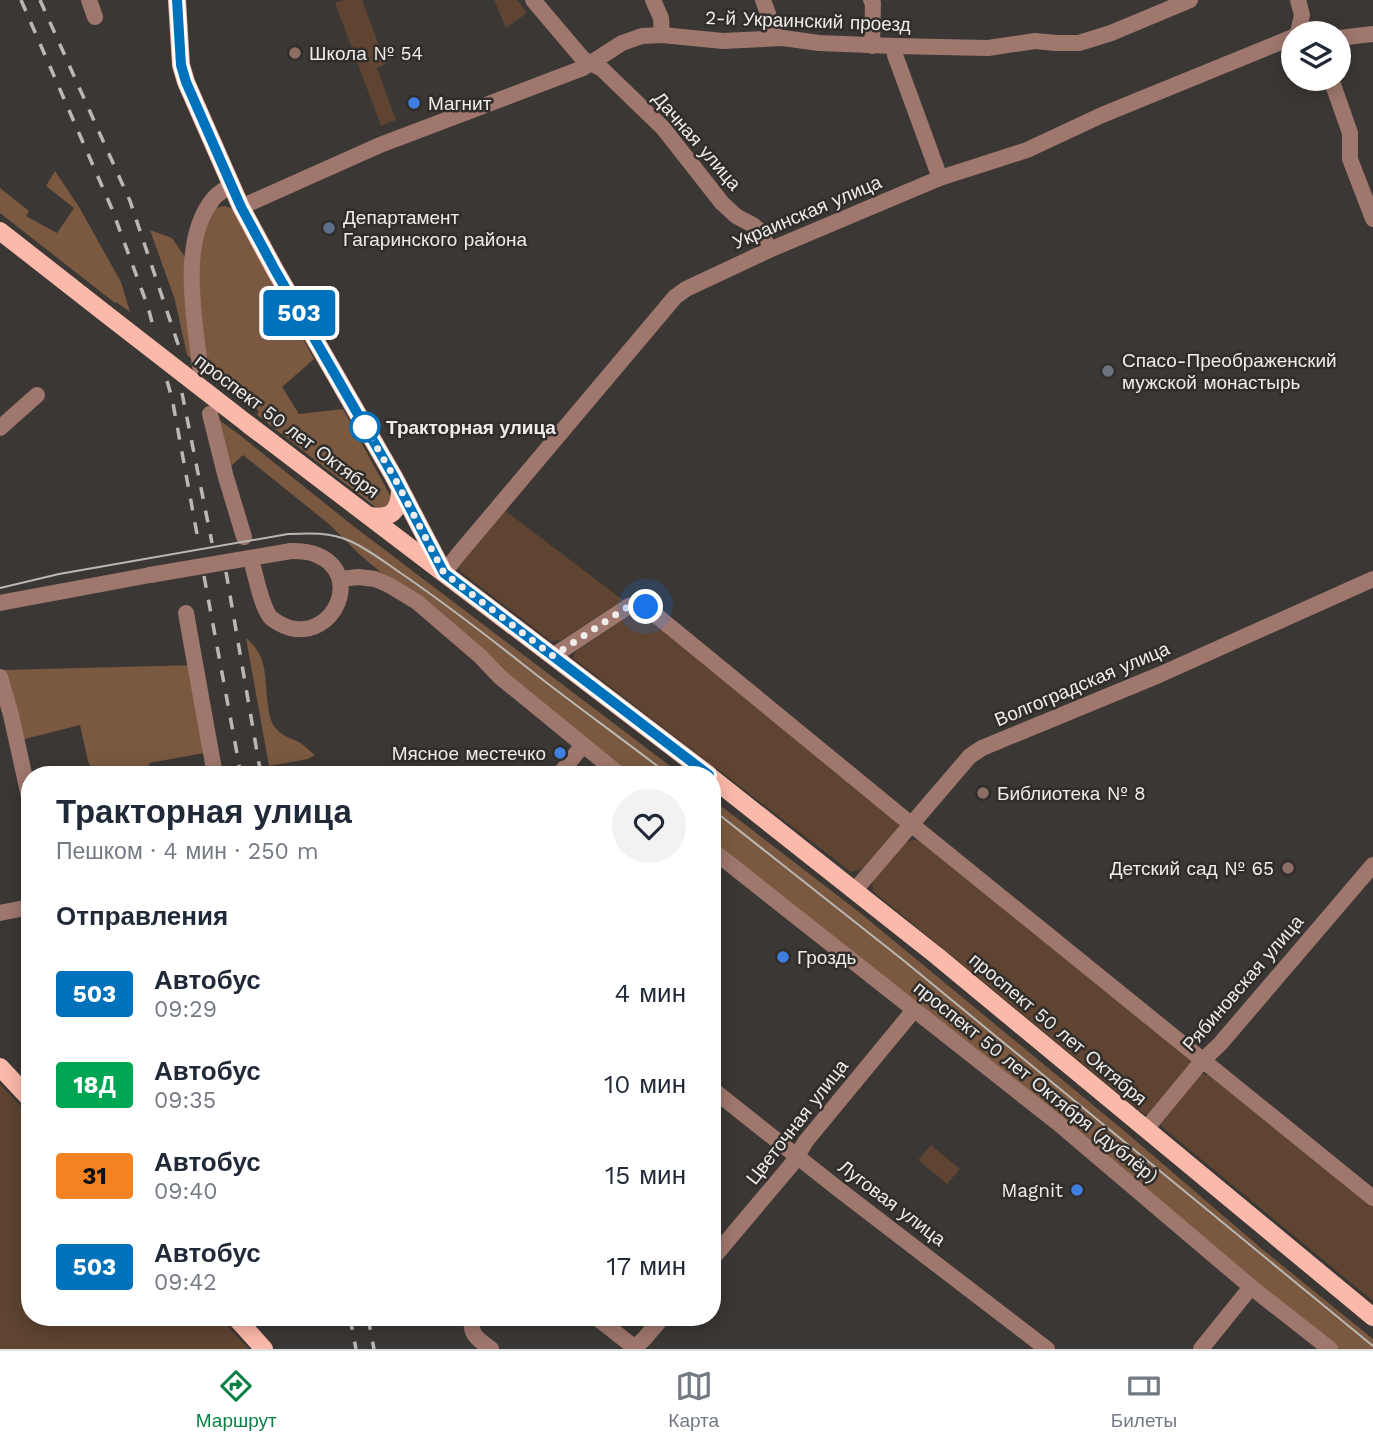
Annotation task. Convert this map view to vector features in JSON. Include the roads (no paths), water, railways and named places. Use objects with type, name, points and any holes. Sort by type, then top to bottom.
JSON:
[{"type":"main road","points":[[177,0],[181,65],[186,82],[241,207],[394,477],[444,573]]},
{"type":"main road","name":"проспект 50 лет Октября","points":[[0,231],[698,766]]},
{"type":"main road","points":[[370,516],[382,518],[390,514],[399,503],[400,491]]},
{"type":"main road","name":"проспект 50 лет Октября","points":[[721,784],[937,956],[1373,1317]]},
{"type":"main road","points":[[0,1067],[21,1089]]},
{"type":"main road","points":[[243,1326],[264,1349]]},
{"type":"street","points":[[89,0],[95,17]]},
{"type":"street","name":"Дачная улица","points":[[533,0],[583,59],[602,69],[663,128],[722,203],[761,232],[769,250]]},
{"type":"street","points":[[653,0],[661,18],[662,35]]},
{"type":"street","points":[[763,0],[774,30],[772,38]]},
{"type":"street","name":"2-й Украинский проезд","points":[[241,207],[380,145],[561,77],[590,64],[622,43],[642,36],[662,35],[723,41],[772,38],[872,46],[988,48],[1035,41],[1079,43],[1111,33],[1162,5],[1190,0]]},
{"type":"street","points":[[1298,0],[1301,21]]},
{"type":"street","points":[[872,46],[873,1]]},
{"type":"street","points":[[1351,37],[1373,34]]},
{"type":"street","name":"Украинская улица","points":[[444,573],[675,297],[686,289],[769,250],[940,178],[1027,150],[1102,115],[1281,42]]},
{"type":"street","points":[[894,46],[940,178]]},
{"type":"street","points":[[1335,91],[1350,133],[1350,159],[1373,219]]},
{"type":"street","points":[[200,366],[192,283],[193,250],[203,216],[215,197],[231,185]]},
{"type":"street","points":[[0,428],[37,394]]},
{"type":"street","points":[[210,414],[244,537]]},
{"type":"street","points":[[0,603],[290,551],[316,554],[337,571],[341,579],[337,606],[324,622],[315,627],[294,629],[285,626],[271,618],[253,567]]},
{"type":"street","points":[[341,579],[375,579],[417,602],[480,656],[500,677],[609,766]]},
{"type":"street","name":"Волгоградская улица","points":[[855,890],[970,756],[982,748],[1160,675],[1373,579]]},
{"type":"street","points":[[553,656],[629,606],[637,604],[646,607],[1373,1198]]},
{"type":"street","points":[[186,613],[213,766]]},
{"type":"street","points":[[0,677],[22,766]]},
{"type":"street","points":[[566,766],[583,745]]},
{"type":"street","name":"проспект 50 лет Октября (дублёр)","points":[[721,856],[1059,1124],[1251,1287],[1330,1349]]},
{"type":"street","name":"Рябиновская улица","points":[[1146,1129],[1373,864]]},
{"type":"street","points":[[0,913],[21,909]]},
{"type":"street","name":"Цветочная улица","points":[[721,1248],[792,1164],[828,1113],[914,1010]]},
{"type":"street","name":"Луговая улица","points":[[721,1095],[1047,1349]]},
{"type":"street","points":[[1201,1349],[1251,1287]]},
{"type":"street","points":[[471,1326],[474,1336],[491,1349]]},
{"type":"street","points":[[607,1326],[634,1348],[655,1326]]},
{"type":"tram line","points":[[0,588],[59,574],[288,534],[335,536],[364,549],[420,586],[657,766]]},
{"type":"tram line","points":[[721,816],[903,960],[1373,1346]]},
{"type":"railway","points":[[21,0],[112,209],[154,330]]},
{"type":"railway","points":[[40,0],[130,201],[180,350]]},
{"type":"railway","points":[[167,381],[199,545]]},
{"type":"railway","points":[[182,393],[212,543]]},
{"type":"railway","points":[[226,572],[259,766]]},
{"type":"railway","points":[[204,576],[239,766]]},
{"type":"railway","points":[[352,1326],[356,1349]]},
{"type":"railway","points":[[370,1326],[374,1349]]},
{"type":"place","name":"Школа № 54","points":[[295,53]]},
{"type":"place","name":"Магнит","points":[[414,103]]},
{"type":"place","name":"Департамент Гагаринского района","points":[[329,228]]},
{"type":"place","name":"Спасо-Преображенский мужской монастырь","points":[[1108,371]]},
{"type":"place","name":"Тракторная улица","points":[[365,427]]},
{"type":"place","name":"Мясное местечко","points":[[560,753]]},
{"type":"place","name":"Библиотека № 8","points":[[983,793]]},
{"type":"place","name":"Детский сад № 65","points":[[1288,868]]},
{"type":"place","name":"Гроздь","points":[[783,957]]},
{"type":"place","name":"Magnit","points":[[1077,1190]]}]
